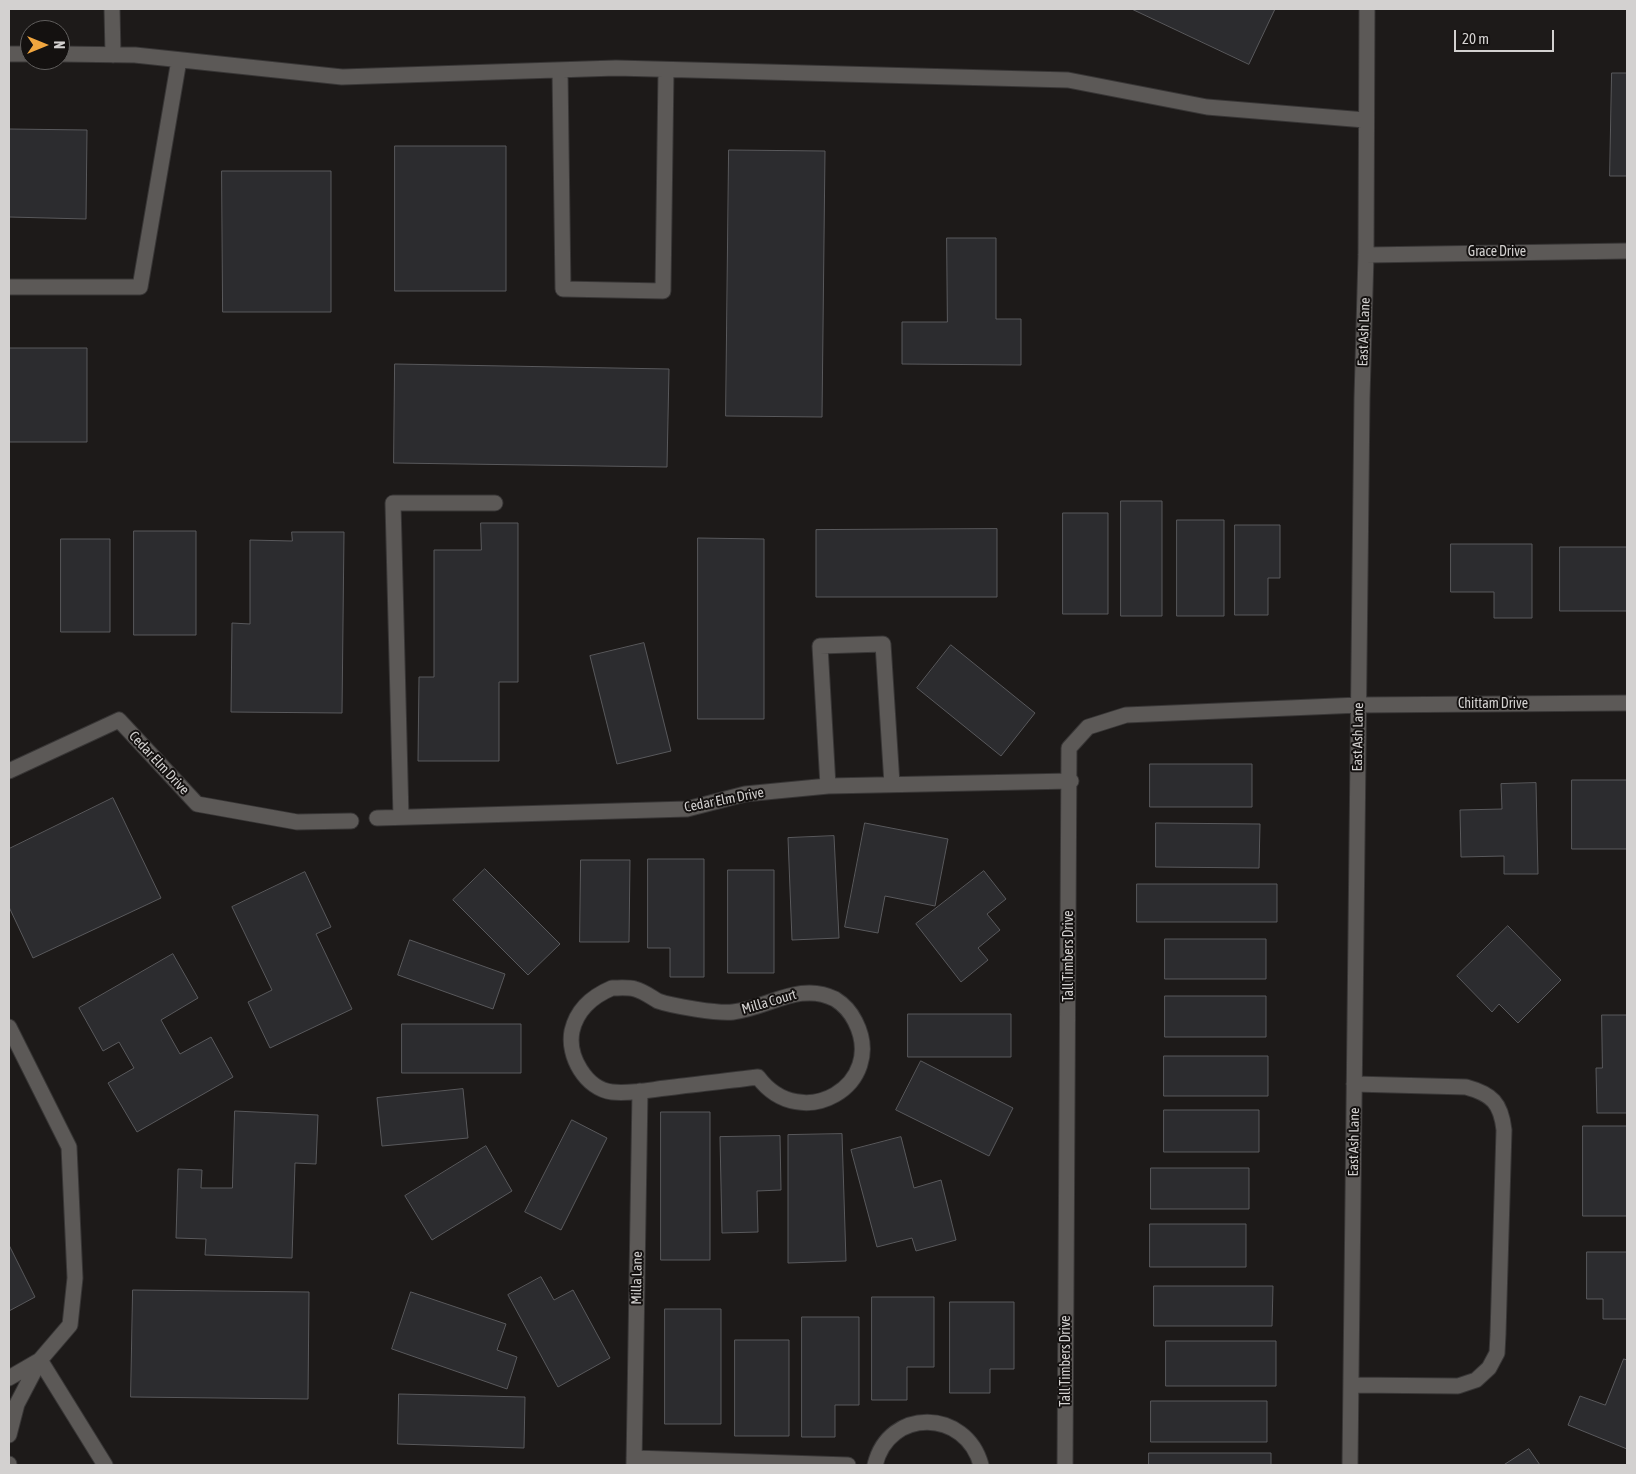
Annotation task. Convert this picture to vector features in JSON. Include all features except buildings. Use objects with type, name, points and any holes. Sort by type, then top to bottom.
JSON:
[{"type":"street","points":[[112,9],[113,55]]},
{"type":"street","name":"East Ash Lane","points":[[1350,1465],[1366,255],[1367,9]]},
{"type":"street","points":[[70,54],[179,60],[342,77],[560,70],[666,70],[1068,80],[1207,108],[1366,120]]},
{"type":"street","points":[[9,287],[140,287],[179,60]]},
{"type":"street","points":[[560,70],[563,289],[663,291],[666,70]]},
{"type":"street","name":"Grace Drive","points":[[1366,255],[1431,252],[1627,251]]},
{"type":"street","points":[[401,817],[393,503],[495,503]]},
{"type":"street","points":[[828,786],[820,646],[883,644],[892,784]]},
{"type":"street","name":"Chittam Drive","points":[[1359,705],[1627,703]]},
{"type":"street","name":"Tall Timbers Drive","points":[[1065,1465],[1069,748],[1088,727],[1126,716],[1359,705]]},
{"type":"street","name":"Cedar Elm Drive","points":[[9,771],[119,720],[197,804],[297,822],[351,821]]},
{"type":"street","name":"Cedar Elm Drive","points":[[377,818],[688,809],[745,794],[828,786],[1070,781]]},
{"type":"street","name":"Milla Court","points":[[612,988],[634,988],[660,1001],[733,1012],[798,992],[820,993],[836,1000],[846,1008],[859,1028],[862,1045],[860,1066],[851,1082],[841,1092],[825,1101],[807,1105],[782,1099],[766,1088],[758,1077],[640,1091],[611,1092],[589,1081],[575,1060],[572,1030],[584,1005],[598,994],[612,988]]},
{"type":"street","points":[[9,1027],[68,1147],[75,1278],[70,1325],[40,1360],[17,1404],[9,1435]]},
{"type":"street","points":[[1351,1385],[1458,1386],[1476,1380],[1489,1368],[1496,1353],[1498,1334],[1504,1130],[1502,1111],[1492,1099],[1480,1091],[1466,1087],[1354,1084]]},
{"type":"street","name":"Milla Lane","points":[[634,1461],[640,1091]]},
{"type":"street","points":[[9,1378],[40,1360]]},
{"type":"street","points":[[40,1360],[105,1465]]},
{"type":"street","points":[[875,1465],[886,1441],[899,1430],[916,1423],[932,1422],[949,1426],[964,1435],[975,1448],[981,1465]]},
{"type":"street","points":[[634,1461],[848,1465]]}]
